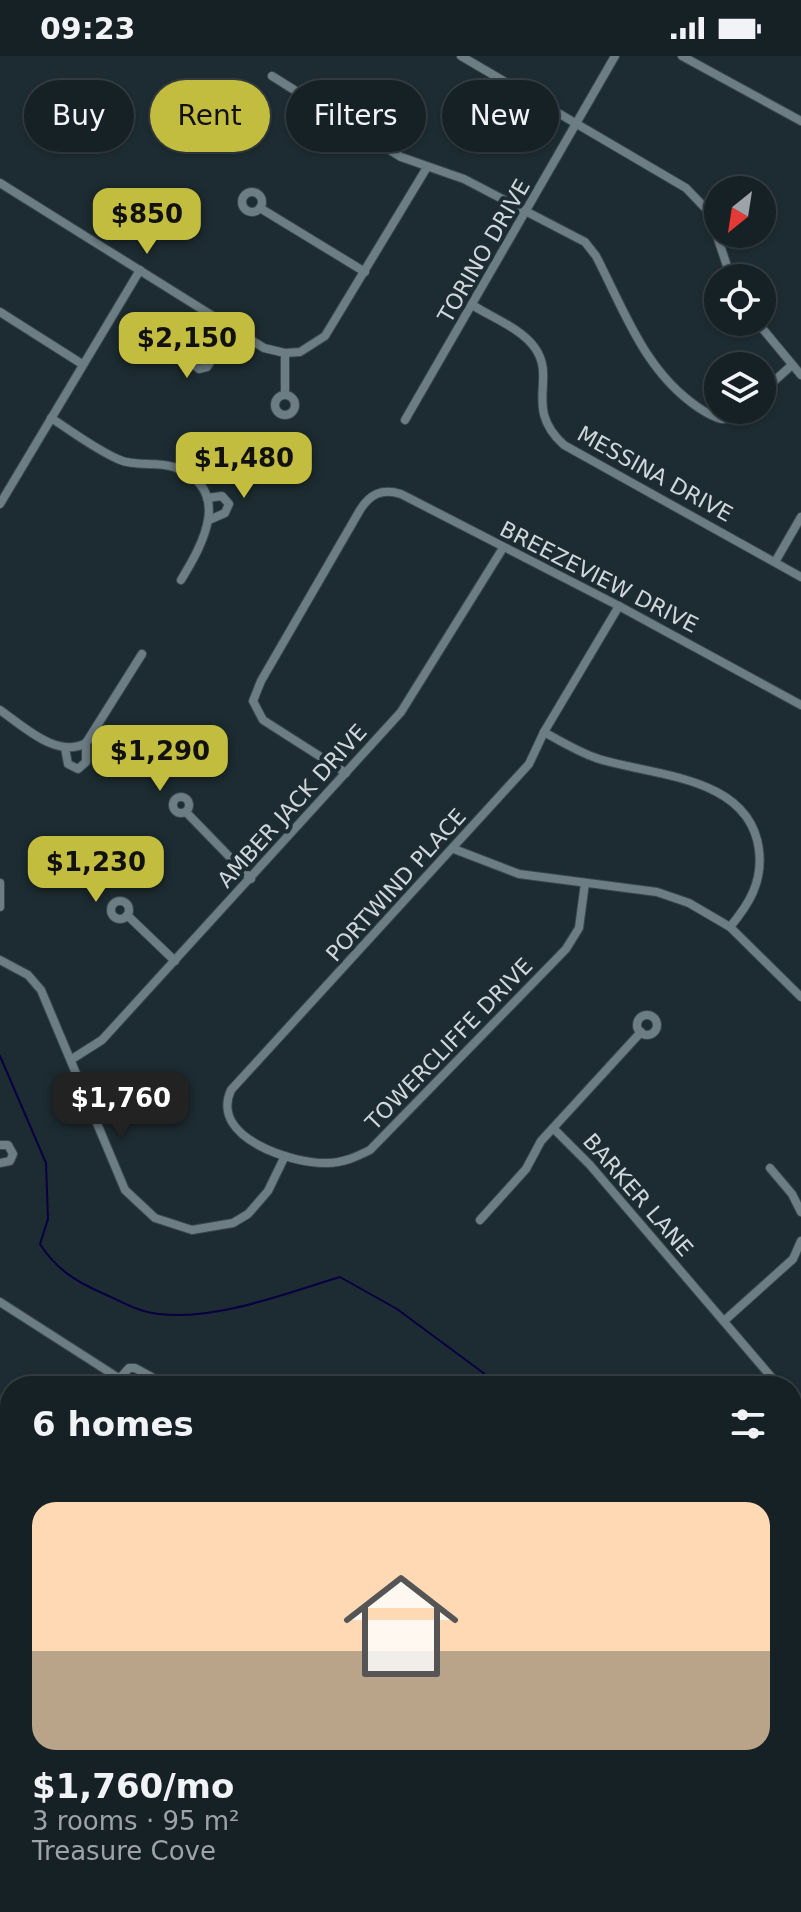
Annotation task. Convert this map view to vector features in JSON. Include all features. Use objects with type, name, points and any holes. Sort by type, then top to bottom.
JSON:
[{"type":"street","points":[[461,56],[679,183],[703,203],[715,226],[727,264]]},
{"type":"street","name":"TORINO DRIVE","points":[[405,420],[474,306],[615,56]]},
{"type":"street","points":[[682,56],[801,121]]},
{"type":"street","points":[[272,76],[401,157],[426,169],[464,179],[591,247],[648,359],[676,391],[704,409]]},
{"type":"street","points":[[0,183],[231,329],[264,348],[285,353],[300,352],[325,336],[426,169]]},
{"type":"street","points":[[260,208],[365,272]]},
{"type":"street","points":[[0,504],[140,270]]},
{"type":"street","name":"MESSINA DRIVE","points":[[474,306],[534,346],[543,367],[543,415],[550,431],[564,445],[801,577]]},
{"type":"street","points":[[0,312],[82,364]]},
{"type":"street","points":[[213,318],[190,355],[189,361],[199,369],[207,367],[231,329]]},
{"type":"street","points":[[768,336],[801,375]]},
{"type":"street","points":[[285,353],[285,393]]},
{"type":"street","points":[[776,379],[792,365]]},
{"type":"street","points":[[51,418],[124,462],[174,467],[197,483],[207,498],[207,536],[181,580]]},
{"type":"street","name":"BREEZEVIEW DRIVE","points":[[346,773],[263,720],[253,701],[261,681],[360,510],[377,493],[401,494],[619,606],[801,705]]},
{"type":"street","points":[[207,498],[222,496],[229,504],[225,513],[209,520]]},
{"type":"street","points":[[775,562],[801,517]]},
{"type":"street","name":"AMBER JACK DRIVE","points":[[72,1059],[102,1040],[408,703],[503,548]]},
{"type":"street","name":"PORTWIND PLACE","points":[[285,1156],[260,1147],[234,1123],[227,1106],[231,1090],[529,764],[544,732],[619,606]]},
{"type":"street","points":[[65,748],[68,764],[78,769],[86,762],[86,743],[142,654]]},
{"type":"street","points":[[0,710],[56,746],[65,748],[86,743]]},
{"type":"street","points":[[544,732],[596,758],[710,788],[736,803],[755,831],[760,864],[755,891],[730,927]]},
{"type":"street","points":[[186,812],[251,879]]},
{"type":"street","points":[[454,849],[519,874],[669,895],[730,927],[801,997]]},
{"type":"street","points":[[0,883],[0,907]]},
{"type":"street","name":"TOWERCLIFFE DRIVE","points":[[285,1156],[332,1163],[357,1157],[380,1141],[566,949],[579,928],[585,883]]},
{"type":"street","points":[[127,915],[175,961]]},
{"type":"street","points":[[0,960],[28,975],[41,990],[125,1190],[144,1211],[163,1223],[192,1230],[233,1223],[248,1214],[268,1191],[285,1156]]},
{"type":"street","name":"BARKER LANE","points":[[641,1032],[553,1128],[590,1165],[771,1376]]},
{"type":"street","points":[[480,1220],[529,1165],[539,1145],[553,1128]]},
{"type":"street","points":[[0,1145],[8,1145],[13,1154],[10,1161],[0,1163]]},
{"type":"street","points":[[770,1168],[792,1194],[801,1212]]},
{"type":"street","points":[[724,1321],[793,1259],[801,1241]]},
{"type":"street","points":[[0,1302],[117,1376]]},
{"type":"street","points":[[122,1376],[129,1368],[150,1376]]},
{"type":"waterway","points":[[0,1056],[46,1163],[48,1219],[40,1244],[53,1261],[75,1279],[137,1309],[181,1315],[227,1310],[340,1277],[397,1309],[487,1376]]}]
